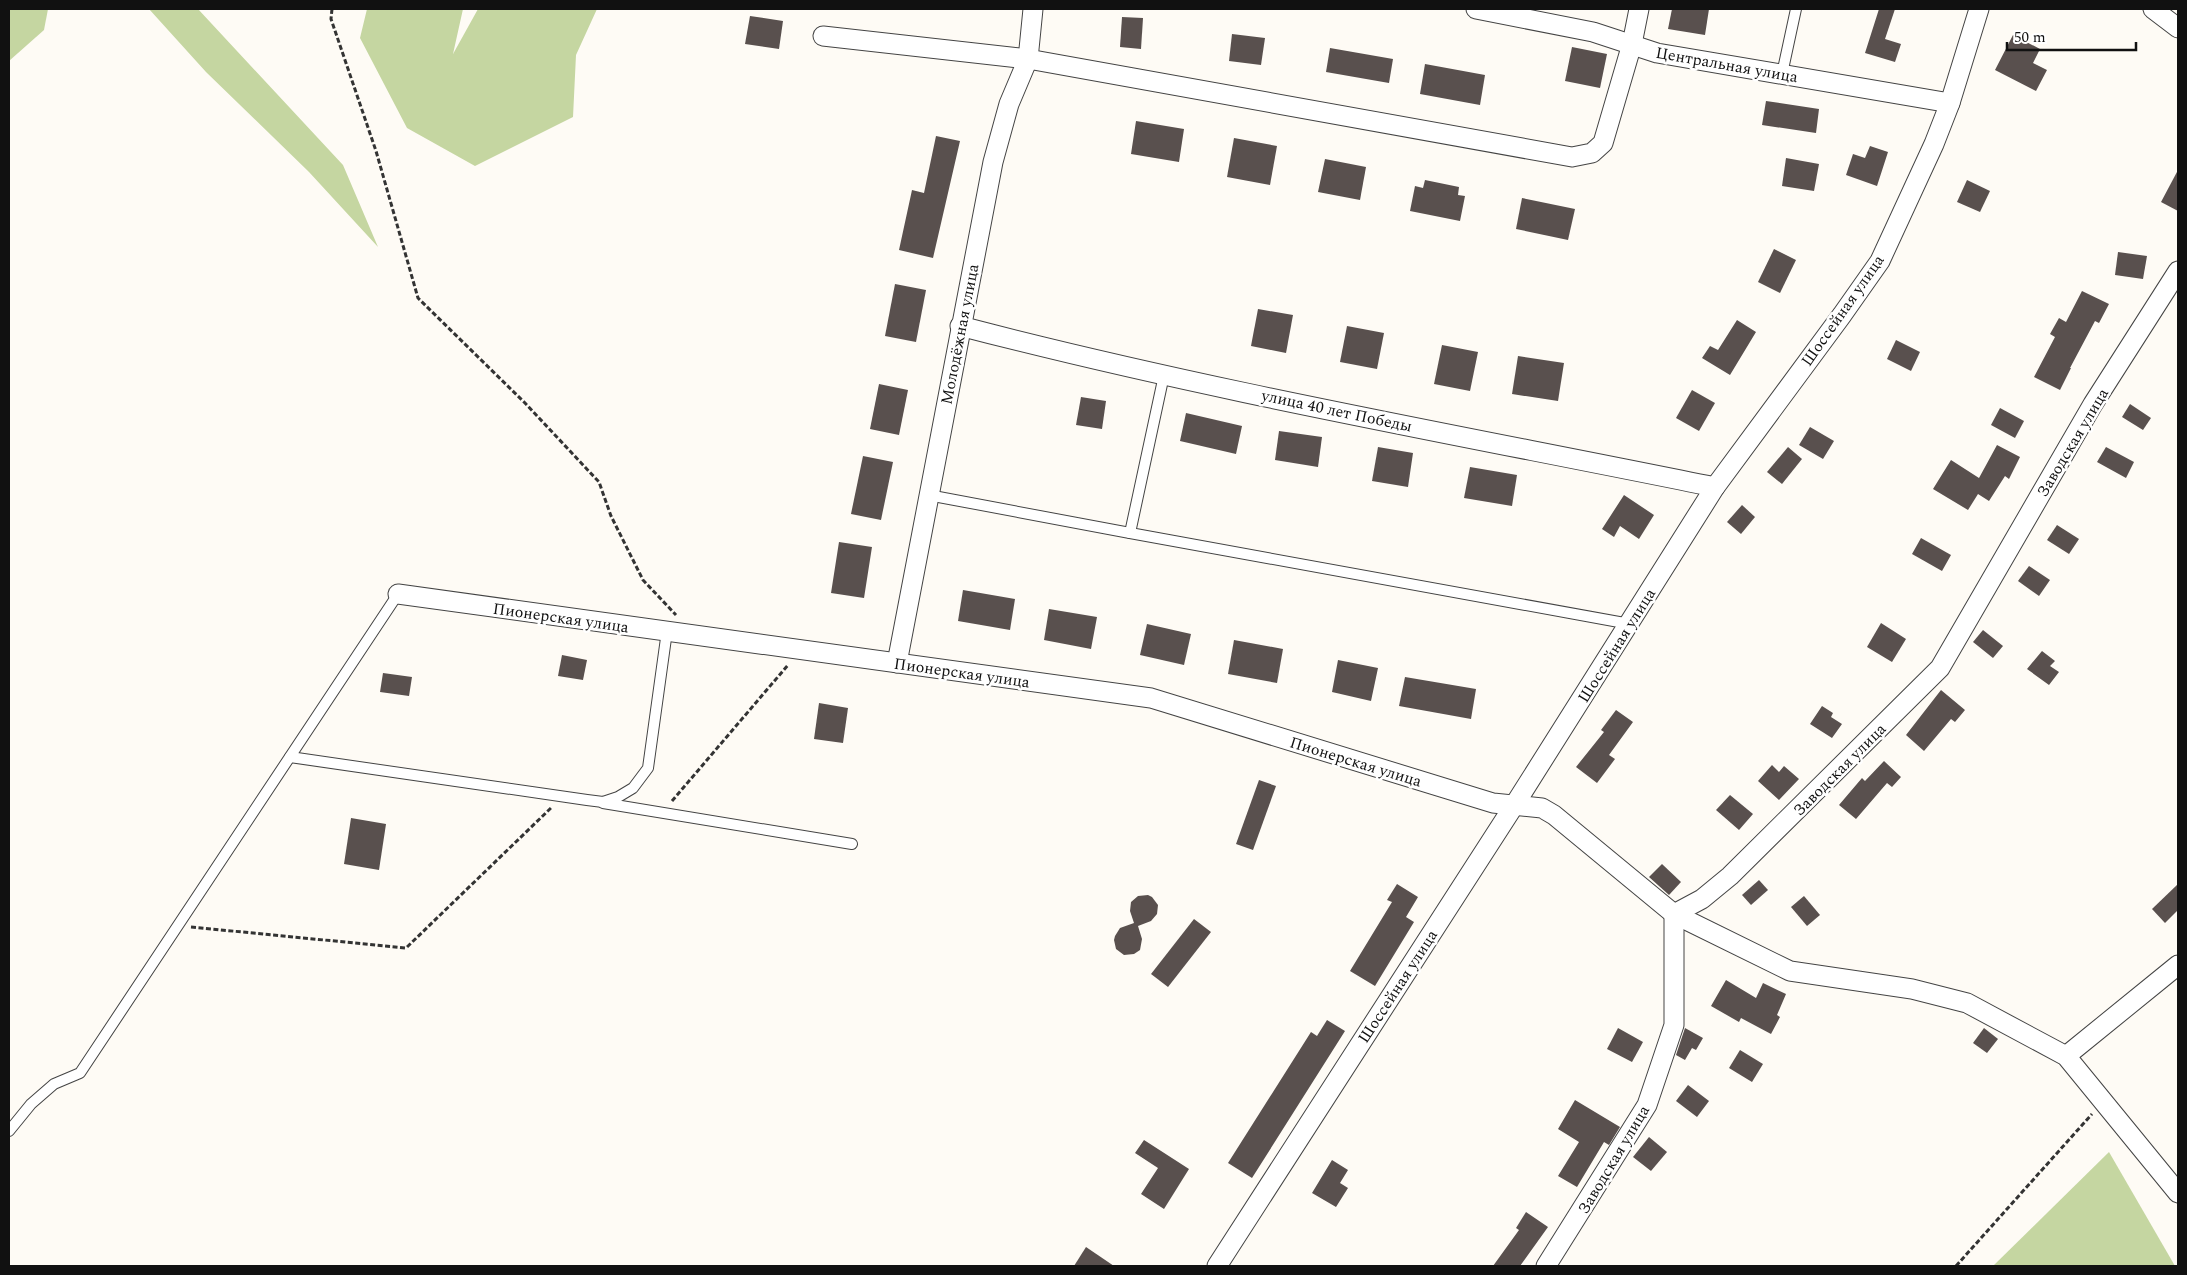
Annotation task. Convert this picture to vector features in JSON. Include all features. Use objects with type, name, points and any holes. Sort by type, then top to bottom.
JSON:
[{"type":"street","name":"Молодёжная улица","points":[[897,663],[960,326],[993,162],[1009,104],[1028,59],[1033,9]]},
{"type":"street","name":"Центральная улица","points":[[1476,9],[1593,32],[1657,53],[1950,103]]},
{"type":"street","points":[[823,36],[1028,59],[1572,156],[1592,153],[1603,143],[1632,44],[1639,9]]},
{"type":"street","name":"Шоссейная улица","points":[[1217,1266],[1515,804],[1715,487],[1842,315],[1880,260],[1934,144],[1950,103],[1979,9]]},
{"type":"street","points":[[2153,9],[2178,28]]},
{"type":"street","name":"Заводская улица","points":[[1546,1266],[1647,1105],[1674,1025],[1674,914],[1702,899],[1730,876],[1940,668],[2093,404],[2178,271]]},
{"type":"street","name":"улица 40 лет Победы","points":[[960,326],[1164,375],[1715,487]]},
{"type":"street","name":"Пионерская улица","points":[[398,594],[1151,698],[1494,803],[1542,808],[1554,815],[1674,914],[1790,971],[1912,989],[1966,1003],[2066,1056]]},
{"type":"street","points":[[2178,965],[2066,1056],[2178,1193]]},
{"type":"lane","points":[[1782,74],[1796,9]]},
{"type":"lane","points":[[1130,533],[1164,375]]},
{"type":"lane","points":[[928,494],[1130,533],[1630,624]]},
{"type":"lane","points":[[9,1131],[30,1104],[54,1084],[80,1073],[398,594]]},
{"type":"lane","points":[[290,757],[603,802],[618,797],[633,788],[648,768],[667,631]]},
{"type":"lane","points":[[587,800],[852,844]]},
{"type":"path","points":[[332,9],[331,19],[376,152],[418,298],[526,403],[599,482],[611,516],[643,580],[696,635]]},
{"type":"path","points":[[661,813],[801,650]]},
{"type":"path","points":[[178,926],[406,948],[562,797]]},
{"type":"path","points":[[1956,1266],[2103,1101]]},
{"type":"green space","points":[[9,9],[48,9],[44,30],[9,61]]},
{"type":"green space","points":[[149,9],[198,9],[343,165],[378,247],[309,172],[206,72]]},
{"type":"green space","points":[[367,9],[463,9],[453,54],[478,9],[597,9],[576,55],[573,117],[475,166],[407,128],[360,38]]},
{"type":"green space","points":[[2109,1152],[2175,1266],[1993,1266]]},
{"type":"building","points":[[1672,9],[1709,9],[1705,35],[1668,29]]},
{"type":"building","points":[[1879,9],[1895,9],[1885,39],[1901,44],[1895,62],[1865,53]]},
{"type":"building","points":[[750,16],[783,21],[779,49],[745,44]]},
{"type":"building","points":[[1122,17],[1143,18],[1141,49],[1120,47]]},
{"type":"building","points":[[1232,34],[1265,38],[1261,65],[1229,61]]},
{"type":"building","points":[[2013,35],[2040,49],[2033,63],[2047,70],[2036,91],[1995,70]]},
{"type":"building","points":[[1572,47],[1607,54],[1600,88],[1565,81]]},
{"type":"building","points":[[1330,48],[1393,59],[1389,83],[1326,72]]},
{"type":"building","points":[[1425,64],[1485,75],[1480,105],[1420,94]]},
{"type":"building","points":[[1766,101],[1819,109],[1816,133],[1762,125]]},
{"type":"building","points":[[1136,121],[1184,129],[1179,162],[1131,154]]},
{"type":"building","points":[[936,136],[960,141],[933,258],[899,250],[912,190],[924,193]]},
{"type":"building","points":[[1234,138],[1277,146],[1270,185],[1227,177]]},
{"type":"building","points":[[1870,146],[1888,152],[1877,186],[1846,175],[1853,154],[1865,158]]},
{"type":"building","points":[[1786,158],[1819,164],[1814,191],[1782,186]]},
{"type":"building","points":[[1325,159],[1366,167],[1360,200],[1318,192]]},
{"type":"building","points":[[2178,170],[2178,211],[2161,202]]},
{"type":"building","points":[[1425,180],[1459,187],[1458,195],[1465,196],[1460,221],[1410,211],[1415,186],[1423,188]]},
{"type":"building","points":[[1967,180],[1990,191],[1980,212],[1957,202]]},
{"type":"building","points":[[1522,198],[1575,209],[1568,240],[1516,229]]},
{"type":"building","points":[[1774,249],[1796,260],[1780,293],[1758,282]]},
{"type":"building","points":[[2118,252],[2147,256],[2143,279],[2115,275]]},
{"type":"building","points":[[895,284],[926,290],[916,342],[885,336]]},
{"type":"building","points":[[2082,291],[2109,304],[2099,323],[2095,321],[2060,390],[2034,377],[2055,337],[2050,334],[2059,318],[2066,322]]},
{"type":"building","points":[[1258,309],[1293,315],[1286,353],[1251,346]]},
{"type":"building","points":[[1737,320],[1756,332],[1730,375],[1702,358],[1710,346],[1718,350]]},
{"type":"building","points":[[1347,326],[1384,333],[1377,369],[1340,362]]},
{"type":"building","points":[[1896,340],[1920,352],[1911,371],[1887,359]]},
{"type":"building","points":[[1442,345],[1478,352],[1470,391],[1434,384]]},
{"type":"building","points":[[1518,356],[1564,363],[1558,401],[1512,394]]},
{"type":"building","points":[[879,384],[908,390],[899,435],[870,429]]},
{"type":"building","points":[[1692,390],[1715,403],[1699,431],[1676,418]]},
{"type":"building","points":[[1081,397],[1106,401],[1102,429],[1076,425]]},
{"type":"building","points":[[2130,404],[2151,418],[2143,430],[2122,417]]},
{"type":"building","points":[[2000,408],[2024,421],[2015,438],[1991,425]]},
{"type":"building","points":[[1186,413],[1242,426],[1236,454],[1180,441]]},
{"type":"building","points":[[1810,427],[1834,441],[1823,459],[1799,445]]},
{"type":"building","points":[[1279,431],[1322,437],[1318,467],[1275,460]]},
{"type":"building","points":[[1997,445],[2020,457],[2009,479],[2005,476],[1989,501],[1978,494],[1968,510],[1933,489],[1951,460],[1979,478]]},
{"type":"building","points":[[1378,447],[1413,453],[1408,487],[1372,481]]},
{"type":"building","points":[[1788,447],[1802,459],[1782,484],[1767,472]]},
{"type":"building","points":[[2106,447],[2134,462],[2126,478],[2097,462]]},
{"type":"building","points":[[863,456],[893,462],[881,520],[851,514]]},
{"type":"building","points":[[1470,467],[1517,475],[1512,506],[1464,498]]},
{"type":"building","points":[[1624,495],[1654,515],[1639,539],[1620,526],[1614,537],[1602,529]]},
{"type":"building","points":[[1742,505],[1755,517],[1741,534],[1727,522]]},
{"type":"building","points":[[2057,525],[2079,539],[2069,554],[2047,540]]},
{"type":"building","points":[[1921,538],[1951,555],[1942,571],[1912,554]]},
{"type":"building","points":[[839,542],[872,547],[864,598],[831,593]]},
{"type":"building","points":[[2029,566],[2050,580],[2039,596],[2018,581]]},
{"type":"building","points":[[963,590],[1015,599],[1010,630],[958,621]]},
{"type":"building","points":[[1049,609],[1097,617],[1091,649],[1044,640]]},
{"type":"building","points":[[1881,623],[1906,639],[1892,662],[1867,647]]},
{"type":"building","points":[[1147,624],[1191,634],[1184,665],[1140,655]]},
{"type":"building","points":[[1983,630],[2003,646],[1993,658],[1973,642]]},
{"type":"building","points":[[1234,640],[1283,649],[1277,683],[1228,674]]},
{"type":"building","points":[[2042,651],[2055,661],[2050,666],[2059,672],[2049,685],[2027,669]]},
{"type":"building","points":[[562,655],[587,660],[583,680],[558,676]]},
{"type":"building","points":[[1338,660],[1378,668],[1371,701],[1332,692]]},
{"type":"building","points":[[383,673],[412,677],[409,696],[380,692]]},
{"type":"building","points":[[1405,677],[1476,689],[1471,719],[1399,706]]},
{"type":"building","points":[[1941,690],[1965,710],[1955,722],[1951,719],[1924,751],[1906,735]]},
{"type":"building","points":[[819,703],[848,708],[843,743],[814,739]]},
{"type":"building","points":[[1822,706],[1833,713],[1831,717],[1842,724],[1832,738],[1810,724]]},
{"type":"building","points":[[1616,710],[1633,722],[1609,755],[1615,759],[1597,783],[1576,767],[1604,732],[1601,730]]},
{"type":"building","points":[[1884,761],[1901,777],[1892,787],[1887,783],[1856,819],[1839,805],[1862,778],[1865,781]]},
{"type":"building","points":[[1772,765],[1779,772],[1784,766],[1799,779],[1779,800],[1758,781]]},
{"type":"building","points":[[1259,780],[1276,786],[1253,850],[1236,844]]},
{"type":"building","points":[[1730,795],[1753,814],[1739,830],[1716,810]]},
{"type":"building","points":[[351,818],[386,824],[379,870],[344,864]]},
{"type":"building","points":[[1662,864],[1681,882],[1669,895],[1649,877]]},
{"type":"building","points":[[1759,880],[1768,890],[1751,905],[1742,895]]},
{"type":"building","points":[[1397,884],[1418,897],[1406,917],[1414,922],[1375,986],[1350,971],[1392,902],[1387,900]]},
{"type":"building","points":[[2178,884],[2178,910],[2165,923],[2152,909]]},
{"type":"building","points":[[1148,895],[1158,905],[1157,914],[1151,921],[1138,926],[1142,939],[1140,950],[1134,954],[1124,955],[1116,949],[1115,936],[1120,928],[1134,923],[1130,911],[1131,902],[1138,896]]},
{"type":"building","points":[[1804,896],[1820,915],[1807,926],[1791,907]]},
{"type":"building","points":[[1194,919],[1211,932],[1168,987],[1151,974]]},
{"type":"building","points":[[1726,980],[1756,998],[1763,983],[1786,994],[1777,1015],[1780,1017],[1771,1034],[1741,1018],[1739,1022],[1711,1006]]},
{"type":"building","points":[[1327,1020],[1345,1031],[1252,1178],[1228,1163],[1311,1032],[1317,1036]]},
{"type":"building","points":[[1618,1028],[1643,1042],[1632,1062],[1607,1049]]},
{"type":"building","points":[[1685,1028],[1703,1038],[1696,1050],[1692,1048],[1685,1060],[1676,1055]]},
{"type":"building","points":[[1984,1028],[1998,1039],[1987,1053],[1973,1043]]},
{"type":"building","points":[[1740,1050],[1763,1064],[1752,1082],[1729,1068]]},
{"type":"building","points":[[1688,1085],[1709,1101],[1697,1117],[1676,1101]]},
{"type":"building","points":[[1575,1100],[1620,1127],[1609,1145],[1604,1142],[1577,1187],[1558,1176],[1579,1142],[1558,1129]]},
{"type":"building","points":[[1649,1137],[1667,1152],[1651,1171],[1633,1157]]},
{"type":"building","points":[[1144,1140],[1189,1169],[1164,1209],[1141,1194],[1158,1168],[1135,1153]]},
{"type":"building","points":[[1332,1160],[1348,1170],[1340,1183],[1348,1188],[1336,1207],[1312,1193]]},
{"type":"building","points":[[1526,1212],[1548,1227],[1520,1266],[1493,1266],[1519,1230],[1516,1228]]},
{"type":"building","points":[[1086,1247],[1114,1266],[1074,1266]]}]
